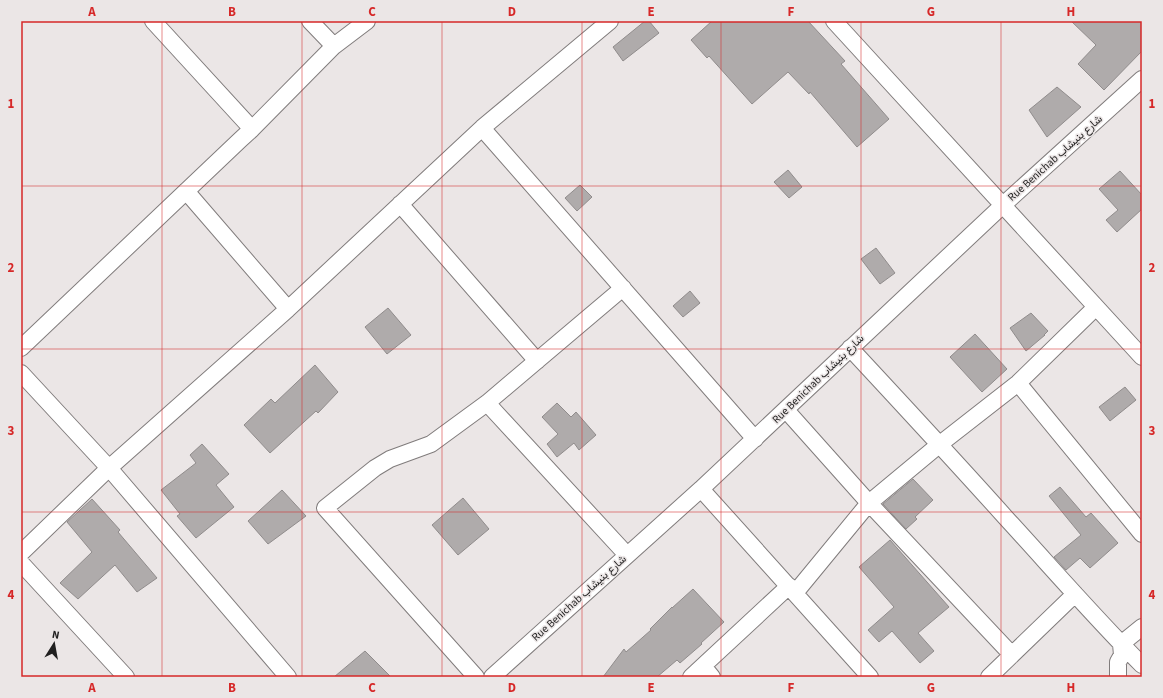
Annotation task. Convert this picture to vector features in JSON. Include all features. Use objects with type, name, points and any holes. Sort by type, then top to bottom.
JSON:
[{"type":"street","points":[[153,21],[252,129]]},
{"type":"street","points":[[310,21],[334,46]]},
{"type":"street","points":[[21,348],[252,129],[334,46],[367,21]]},
{"type":"street","points":[[21,553],[109,468],[288,309],[482,128],[610,21]]},
{"type":"street","points":[[834,21],[1142,358]]},
{"type":"street","name":"Rue Benichab شارع بنيشاب","points":[[492,677],[701,489],[1003,205],[1142,79]]},
{"type":"street","points":[[482,128],[755,439]]},
{"type":"street","points":[[186,191],[288,309]]},
{"type":"street","points":[[400,204],[537,361]]},
{"type":"street","points":[[476,677],[325,508],[375,468],[390,459],[431,444],[487,403],[623,288]]},
{"type":"street","points":[[702,673],[792,590],[869,503],[940,444],[1018,383],[1096,307]]},
{"type":"street","points":[[850,348],[1142,665]]},
{"type":"street","points":[[21,372],[109,468],[288,677]]},
{"type":"street","points":[[1018,383],[1142,534]]},
{"type":"street","points":[[487,403],[627,555]]},
{"type":"street","points":[[786,410],[869,503],[1012,655]]},
{"type":"street","points":[[701,489],[870,677]]},
{"type":"street","points":[[21,564],[126,677]]},
{"type":"street","points":[[990,677],[1075,594]]},
{"type":"street","points":[[1118,677],[1118,662],[1122,655],[1122,644],[1142,627]]},
{"type":"building","points":[[645,21],[649,21],[659,33],[623,61],[613,47]]},
{"type":"building","points":[[712,21],[808,21],[845,61],[841,64],[889,119],[857,147],[810,92],[809,94],[788,72],[752,104],[709,56],[707,58],[691,40]]},
{"type":"building","points":[[1071,21],[1142,21],[1142,51],[1104,90],[1078,64],[1096,45]]},
{"type":"building","points":[[1057,87],[1081,107],[1047,137],[1029,110]]},
{"type":"building","points":[[788,170],[802,187],[789,198],[774,182]]},
{"type":"building","points":[[1120,171],[1142,195],[1142,209],[1117,232],[1106,220],[1118,210],[1099,189]]},
{"type":"building","points":[[580,185],[592,197],[577,211],[565,198]]},
{"type":"building","points":[[876,248],[895,273],[880,284],[861,259]]},
{"type":"building","points":[[690,291],[700,303],[683,317],[673,306]]},
{"type":"building","points":[[388,308],[411,335],[387,354],[365,327]]},
{"type":"building","points":[[1031,313],[1048,331],[1026,351],[1010,328]]},
{"type":"building","points":[[975,334],[1007,369],[982,392],[950,357]]},
{"type":"building","points":[[315,365],[338,392],[318,413],[316,411],[270,453],[244,425],[271,399],[275,403]]},
{"type":"building","points":[[1125,387],[1136,400],[1110,421],[1099,407]]},
{"type":"building","points":[[557,403],[571,417],[576,412],[596,435],[579,450],[574,443],[557,457],[547,444],[558,434],[542,417]]},
{"type":"building","points":[[202,444],[229,474],[216,485],[234,507],[196,538],[177,516],[180,514],[161,490],[196,463],[190,455]]},
{"type":"building","points":[[913,479],[933,500],[915,517],[917,519],[906,529],[883,504]]},
{"type":"building","points":[[1060,487],[1086,517],[1091,513],[1118,543],[1090,568],[1080,558],[1066,570],[1054,557],[1081,535],[1049,496]]},
{"type":"building","points":[[282,490],[306,516],[268,544],[248,521]]},
{"type":"building","points":[[463,498],[489,529],[458,555],[432,525]]},
{"type":"building","points":[[92,499],[120,530],[118,532],[157,578],[137,592],[115,565],[78,599],[60,583],[92,552],[67,522]]},
{"type":"building","points":[[890,540],[949,607],[918,633],[934,651],[920,663],[892,631],[879,642],[868,630],[894,607],[859,567]]},
{"type":"building","points":[[693,589],[724,622],[701,643],[702,644],[680,663],[677,660],[657,677],[603,677],[624,649],[626,652],[651,630],[650,629],[672,607]]},
{"type":"building","points":[[365,651],[391,677],[334,677]]}]
